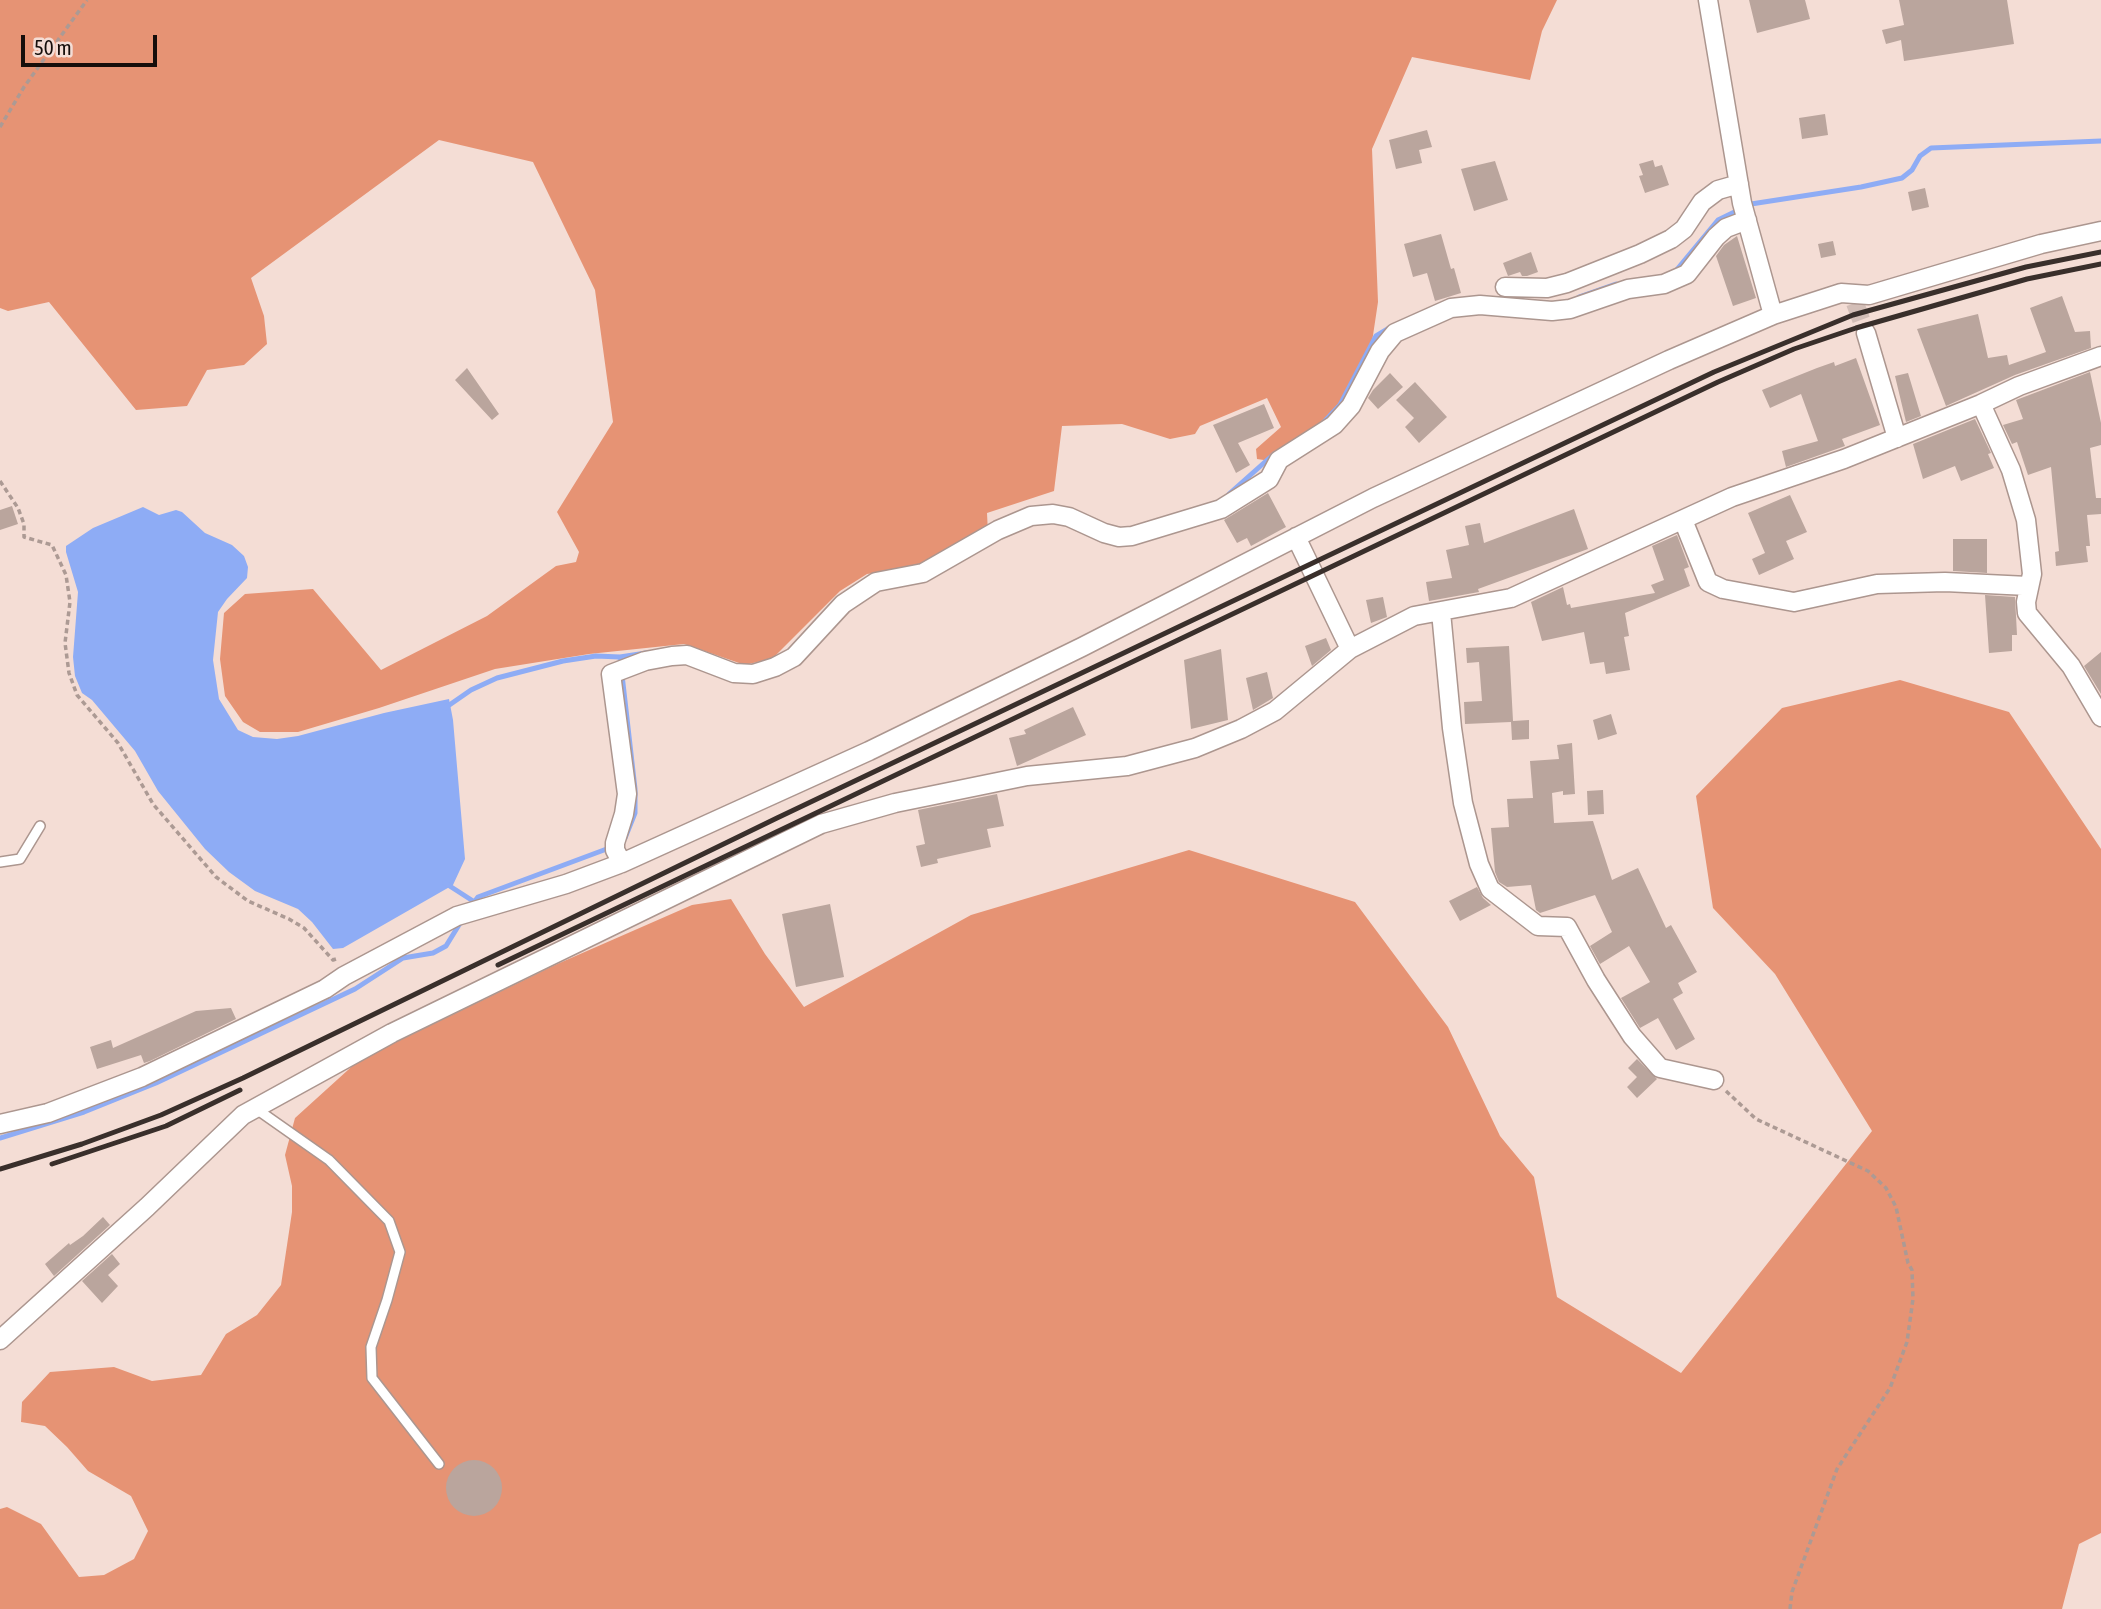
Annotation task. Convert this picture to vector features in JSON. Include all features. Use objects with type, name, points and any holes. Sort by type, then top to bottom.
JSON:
[{"type":"street","points":[[1708,0],[1744,211],[1773,315]]},
{"type":"street","points":[[1505,287],[1546,288],[1567,283],[1640,254],[1671,239],[1684,229],[1702,202],[1718,190],[1739,184]]},
{"type":"street","points":[[618,852],[627,794],[611,674],[645,661],[687,655],[734,673],[753,674],[775,667],[794,657],[843,604],[876,582],[923,573],[998,530],[1031,516],[1053,514],[1069,517],[1119,537],[1132,536],[1222,509],[1269,480],[1279,460],[1334,425],[1351,406],[1380,351],[1395,334],[1451,308],[1480,305],[1552,311],[1570,309],[1628,289],[1664,285],[1687,274],[1716,237],[1744,211]]},
{"type":"street","points":[[0,1124],[48,1113],[142,1077],[325,989],[344,976],[467,913],[566,884],[618,852],[869,751],[1457,458],[1773,315],[1841,293],[1854,299],[2041,244],[2101,231]]},
{"type":"street","points":[[1866,333],[1897,438]]},
{"type":"street","points":[[0,1340],[147,1207],[243,1115],[392,1033],[821,824],[895,803],[1027,776],[1127,766],[1195,748],[1275,711],[1350,649],[1414,616],[1511,598],[1732,497],[1844,459],[2019,386],[2101,356]]},
{"type":"street","points":[[1981,404],[2011,470],[2026,520],[2032,574],[2028,586],[2027,613],[2071,666],[2101,716]]},
{"type":"street","points":[[1683,520],[1707,582],[1723,589],[1794,603],[1877,584],[1945,582],[2028,586]]},
{"type":"street","points":[[1296,537],[1350,649]]},
{"type":"street","points":[[1441,612],[1462,803],[1479,864],[1490,889],[1538,926],[1567,927],[1632,1037],[1660,1068],[1714,1080]]},
{"type":"lane","points":[[0,862],[20,859],[40,826]]},
{"type":"lane","points":[[255,1108],[329,1160],[389,1221],[400,1252],[371,1347],[372,1378],[439,1464]]},
{"type":"path","points":[[0,127],[24,87],[87,0]]},
{"type":"path","points":[[0,481],[18,508],[24,524],[24,537],[52,545],[66,575],[70,602],[65,643],[69,673],[77,695],[118,743],[153,804],[216,877],[248,901],[304,928],[333,960],[341,959]]},
{"type":"path","points":[[1714,1080],[1756,1119],[1868,1171],[1886,1188],[1896,1207],[1908,1263],[1912,1270],[1913,1299],[1907,1342],[1890,1388],[1837,1469],[1793,1592],[1790,1609]]},
{"type":"shaded area","points":[[0,0],[1557,0],[1542,31],[1530,80],[1412,57],[1372,149],[1378,302],[1369,362],[1336,418],[1271,461],[1257,459],[1256,449],[1281,427],[1267,398],[1200,426],[1195,434],[1170,439],[1122,424],[1062,426],[1054,491],[987,513],[988,533],[919,567],[867,574],[840,591],[773,658],[745,665],[684,644],[589,654],[495,669],[298,732],[260,732],[243,722],[225,696],[220,659],[224,613],[245,594],[313,589],[381,670],[487,616],[556,566],[576,562],[579,552],[557,512],[613,422],[595,290],[533,162],[439,140],[251,278],[264,316],[267,344],[244,365],[207,370],[187,406],[136,410],[49,302],[8,311],[0,308]]},
{"type":"shaded area","points":[[1900,680],[2009,712],[2101,849],[2101,1533],[2079,1544],[2062,1609],[0,1609],[0,1509],[7,1507],[41,1524],[79,1577],[104,1575],[134,1559],[148,1531],[131,1496],[88,1471],[45,1426],[21,1422],[22,1402],[50,1372],[114,1367],[152,1381],[201,1375],[226,1334],[257,1315],[281,1285],[292,1212],[292,1186],[285,1155],[295,1118],[359,1060],[555,965],[692,905],[731,899],[765,954],[804,1007],[971,915],[1189,850],[1355,902],[1448,1027],[1500,1136],[1534,1177],[1557,1297],[1681,1373],[1872,1131],[1775,974],[1713,908],[1696,796],[1782,708]]},
{"type":"water","points":[[143,507],[159,515],[176,510],[182,512],[205,533],[232,545],[244,556],[248,567],[247,578],[218,612],[213,660],[219,699],[238,730],[253,737],[277,739],[298,736],[449,699],[465,859],[453,885],[343,948],[333,949],[298,909],[255,891],[229,872],[205,849],[158,791],[135,751],[92,700],[82,693],[75,676],[73,657],[78,592],[66,546],[93,528]]},
{"type":"building","points":[[1749,0],[1805,0],[1810,19],[1757,33]]},
{"type":"building","points":[[1899,0],[2007,0],[2014,44],[1904,61],[1901,40],[1886,44],[1882,30],[1904,25]]},
{"type":"building","points":[[1825,114],[1828,135],[1802,139],[1799,118]]},
{"type":"building","points":[[1427,130],[1432,147],[1419,150],[1422,163],[1396,169],[1389,140]]},
{"type":"building","points":[[1653,160],[1655,167],[1662,165],[1669,185],[1645,193],[1639,176],[1643,175],[1639,164]]},
{"type":"building","points":[[1495,161],[1508,200],[1474,211],[1461,169]]},
{"type":"building","points":[[1925,188],[1929,207],[1912,211],[1908,192]]},
{"type":"building","points":[[1441,234],[1461,293],[1435,301],[1427,273],[1413,277],[1404,244]]},
{"type":"building","points":[[1737,236],[1756,298],[1733,306],[1716,256],[1724,245]]},
{"type":"building","points":[[1833,241],[1836,255],[1821,258],[1818,244]]},
{"type":"building","points":[[1531,252],[1538,272],[1527,276],[1522,276],[1520,272],[1508,276],[1503,263]]},
{"type":"building","points":[[2062,296],[2075,332],[2090,331],[2091,348],[2015,375],[1946,406],[1917,329],[1978,314],[1988,358],[2007,355],[2009,365],[2046,352],[2030,308]]},
{"type":"building","points":[[1856,358],[1880,425],[1842,439],[1845,446],[1786,467],[1782,451],[1818,441],[1801,394],[1770,408],[1762,390],[1834,362],[1835,366]]},
{"type":"building","points":[[467,368],[499,414],[492,420],[455,380]]},
{"type":"building","points":[[2090,372],[2101,423],[2101,445],[2090,448],[2096,498],[2101,498],[2101,514],[2087,515],[2090,546],[2086,546],[2088,562],[2056,566],[2055,552],[2059,551],[2051,467],[2028,475],[2017,442],[2012,444],[2003,425],[2023,419],[2016,400]]},
{"type":"building","points":[[1390,373],[1403,387],[1378,409],[1368,398]]},
{"type":"building","points":[[1908,373],[1921,416],[1906,422],[1895,376]]},
{"type":"building","points":[[1415,382],[1447,417],[1419,443],[1405,427],[1414,418],[1396,400]]},
{"type":"building","points":[[1264,404],[1274,428],[1238,443],[1250,465],[1236,473],[1213,425]]},
{"type":"building","points":[[1975,419],[1991,453],[1988,454],[1994,468],[1961,481],[1955,466],[1923,479],[1913,444]]},
{"type":"building","points":[[1268,493],[1286,527],[1251,546],[1247,538],[1237,543],[1224,520]]},
{"type":"building","points":[[1790,495],[1807,532],[1786,541],[1794,559],[1759,575],[1752,559],[1765,553],[1748,513]]},
{"type":"building","points":[[12,506],[18,524],[0,530],[0,510]]},
{"type":"building","points":[[1574,509],[1588,549],[1478,589],[1479,592],[1429,601],[1426,582],[1452,578],[1446,550],[1469,545],[1465,526],[1480,523],[1484,543]]},
{"type":"building","points":[[1677,535],[1689,567],[1684,569],[1690,586],[1625,613],[1629,636],[1624,637],[1630,670],[1606,674],[1604,662],[1590,664],[1584,632],[1542,641],[1531,602],[1563,587],[1567,605],[1570,604],[1571,608],[1655,593],[1651,585],[1664,580],[1652,546]]},
{"type":"building","points":[[1953,539],[1987,539],[1987,573],[1953,571]]},
{"type":"building","points":[[1985,595],[2015,597],[2017,635],[2012,635],[2012,651],[1989,653]]},
{"type":"building","points":[[1383,597],[1387,617],[1371,623],[1366,600]]},
{"type":"building","points":[[1326,638],[1331,650],[1312,666],[1305,646]]},
{"type":"building","points":[[1509,646],[1513,721],[1529,720],[1529,739],[1512,740],[1511,722],[1465,724],[1464,702],[1482,701],[1479,662],[1467,663],[1466,648]]},
{"type":"building","points":[[1221,649],[1228,720],[1191,729],[1184,660]]},
{"type":"building","points":[[2101,652],[2101,694],[2084,666]]},
{"type":"building","points":[[1267,672],[1273,698],[1253,710],[1246,678]]},
{"type":"building","points":[[1073,707],[1086,735],[1017,766],[1009,738],[1026,734],[1024,730]]},
{"type":"building","points":[[1611,714],[1617,734],[1598,740],[1593,720]]},
{"type":"building","points":[[1572,743],[1575,794],[1563,795],[1563,791],[1552,793],[1554,823],[1593,821],[1612,880],[1638,868],[1666,928],[1671,925],[1697,972],[1678,983],[1683,993],[1673,999],[1695,1039],[1676,1050],[1658,1018],[1640,1028],[1621,998],[1650,982],[1629,946],[1600,964],[1590,946],[1612,932],[1595,895],[1540,913],[1536,910],[1531,885],[1507,887],[1499,882],[1495,872],[1491,828],[1509,827],[1507,799],[1533,798],[1530,761],[1559,759],[1557,745]]},
{"type":"building","points":[[1603,790],[1604,814],[1588,815],[1587,791]]},
{"type":"building","points":[[997,794],[1004,826],[987,829],[991,847],[937,859],[938,863],[921,867],[916,846],[925,844],[918,810]]},
{"type":"building","points":[[1477,887],[1491,905],[1460,921],[1449,901]]},
{"type":"building","points":[[830,904],[844,977],[796,987],[782,914]]},
{"type":"building","points":[[231,1008],[236,1019],[150,1061],[144,1063],[141,1055],[97,1069],[90,1047],[111,1040],[113,1048],[196,1011]]},
{"type":"building","points":[[1637,1059],[1657,1079],[1637,1098],[1627,1087],[1637,1077],[1628,1068]]},
{"type":"building","points":[[103,1217],[110,1225],[54,1276],[45,1264],[69,1243],[70,1245],[83,1236]]},
{"type":"building","points":[[112,1254],[120,1264],[108,1275],[118,1286],[102,1303],[82,1281]]},
{"type":"building","points":[[474,1460],[485,1462],[494,1468],[500,1477],[500,1499],[494,1508],[485,1514],[474,1516],[463,1514],[454,1508],[448,1499],[446,1488],[448,1477],[454,1468],[463,1462]]},
{"type":"waterway","points":[[1674,273],[1718,220],[1751,204],[1902,178],[1912,170],[1920,156],[1931,148],[2101,141]]},
{"type":"waterway","points":[[1579,297],[1616,284]]},
{"type":"waterway","points":[[1323,423],[1340,405],[1376,336],[1391,327]]},
{"type":"waterway","points":[[1229,494],[1274,454]]},
{"type":"waterway","points":[[625,838],[635,813],[635,789],[620,657],[646,653]]},
{"type":"waterway","points":[[445,708],[471,690],[497,678],[563,661],[596,656],[620,657]]},
{"type":"waterway","points":[[469,909],[478,897],[612,847]]},
{"type":"waterway","points":[[445,883],[473,901]]},
{"type":"waterway","points":[[0,1138],[84,1112],[156,1083],[355,989],[403,958],[433,953],[446,946],[462,920]]},
{"type":"tunnel","points":[[1855,303],[1866,333]]},
{"type":"railway","points":[[0,1169],[82,1144],[161,1115],[243,1078],[777,818],[1714,372],[1853,315],[2026,267],[2101,252]]},
{"type":"railway","points":[[498,965],[1718,382],[1794,349],[1856,328],[2027,279],[2101,264]]},
{"type":"railway","points":[[52,1164],[166,1126],[240,1090]]}]
